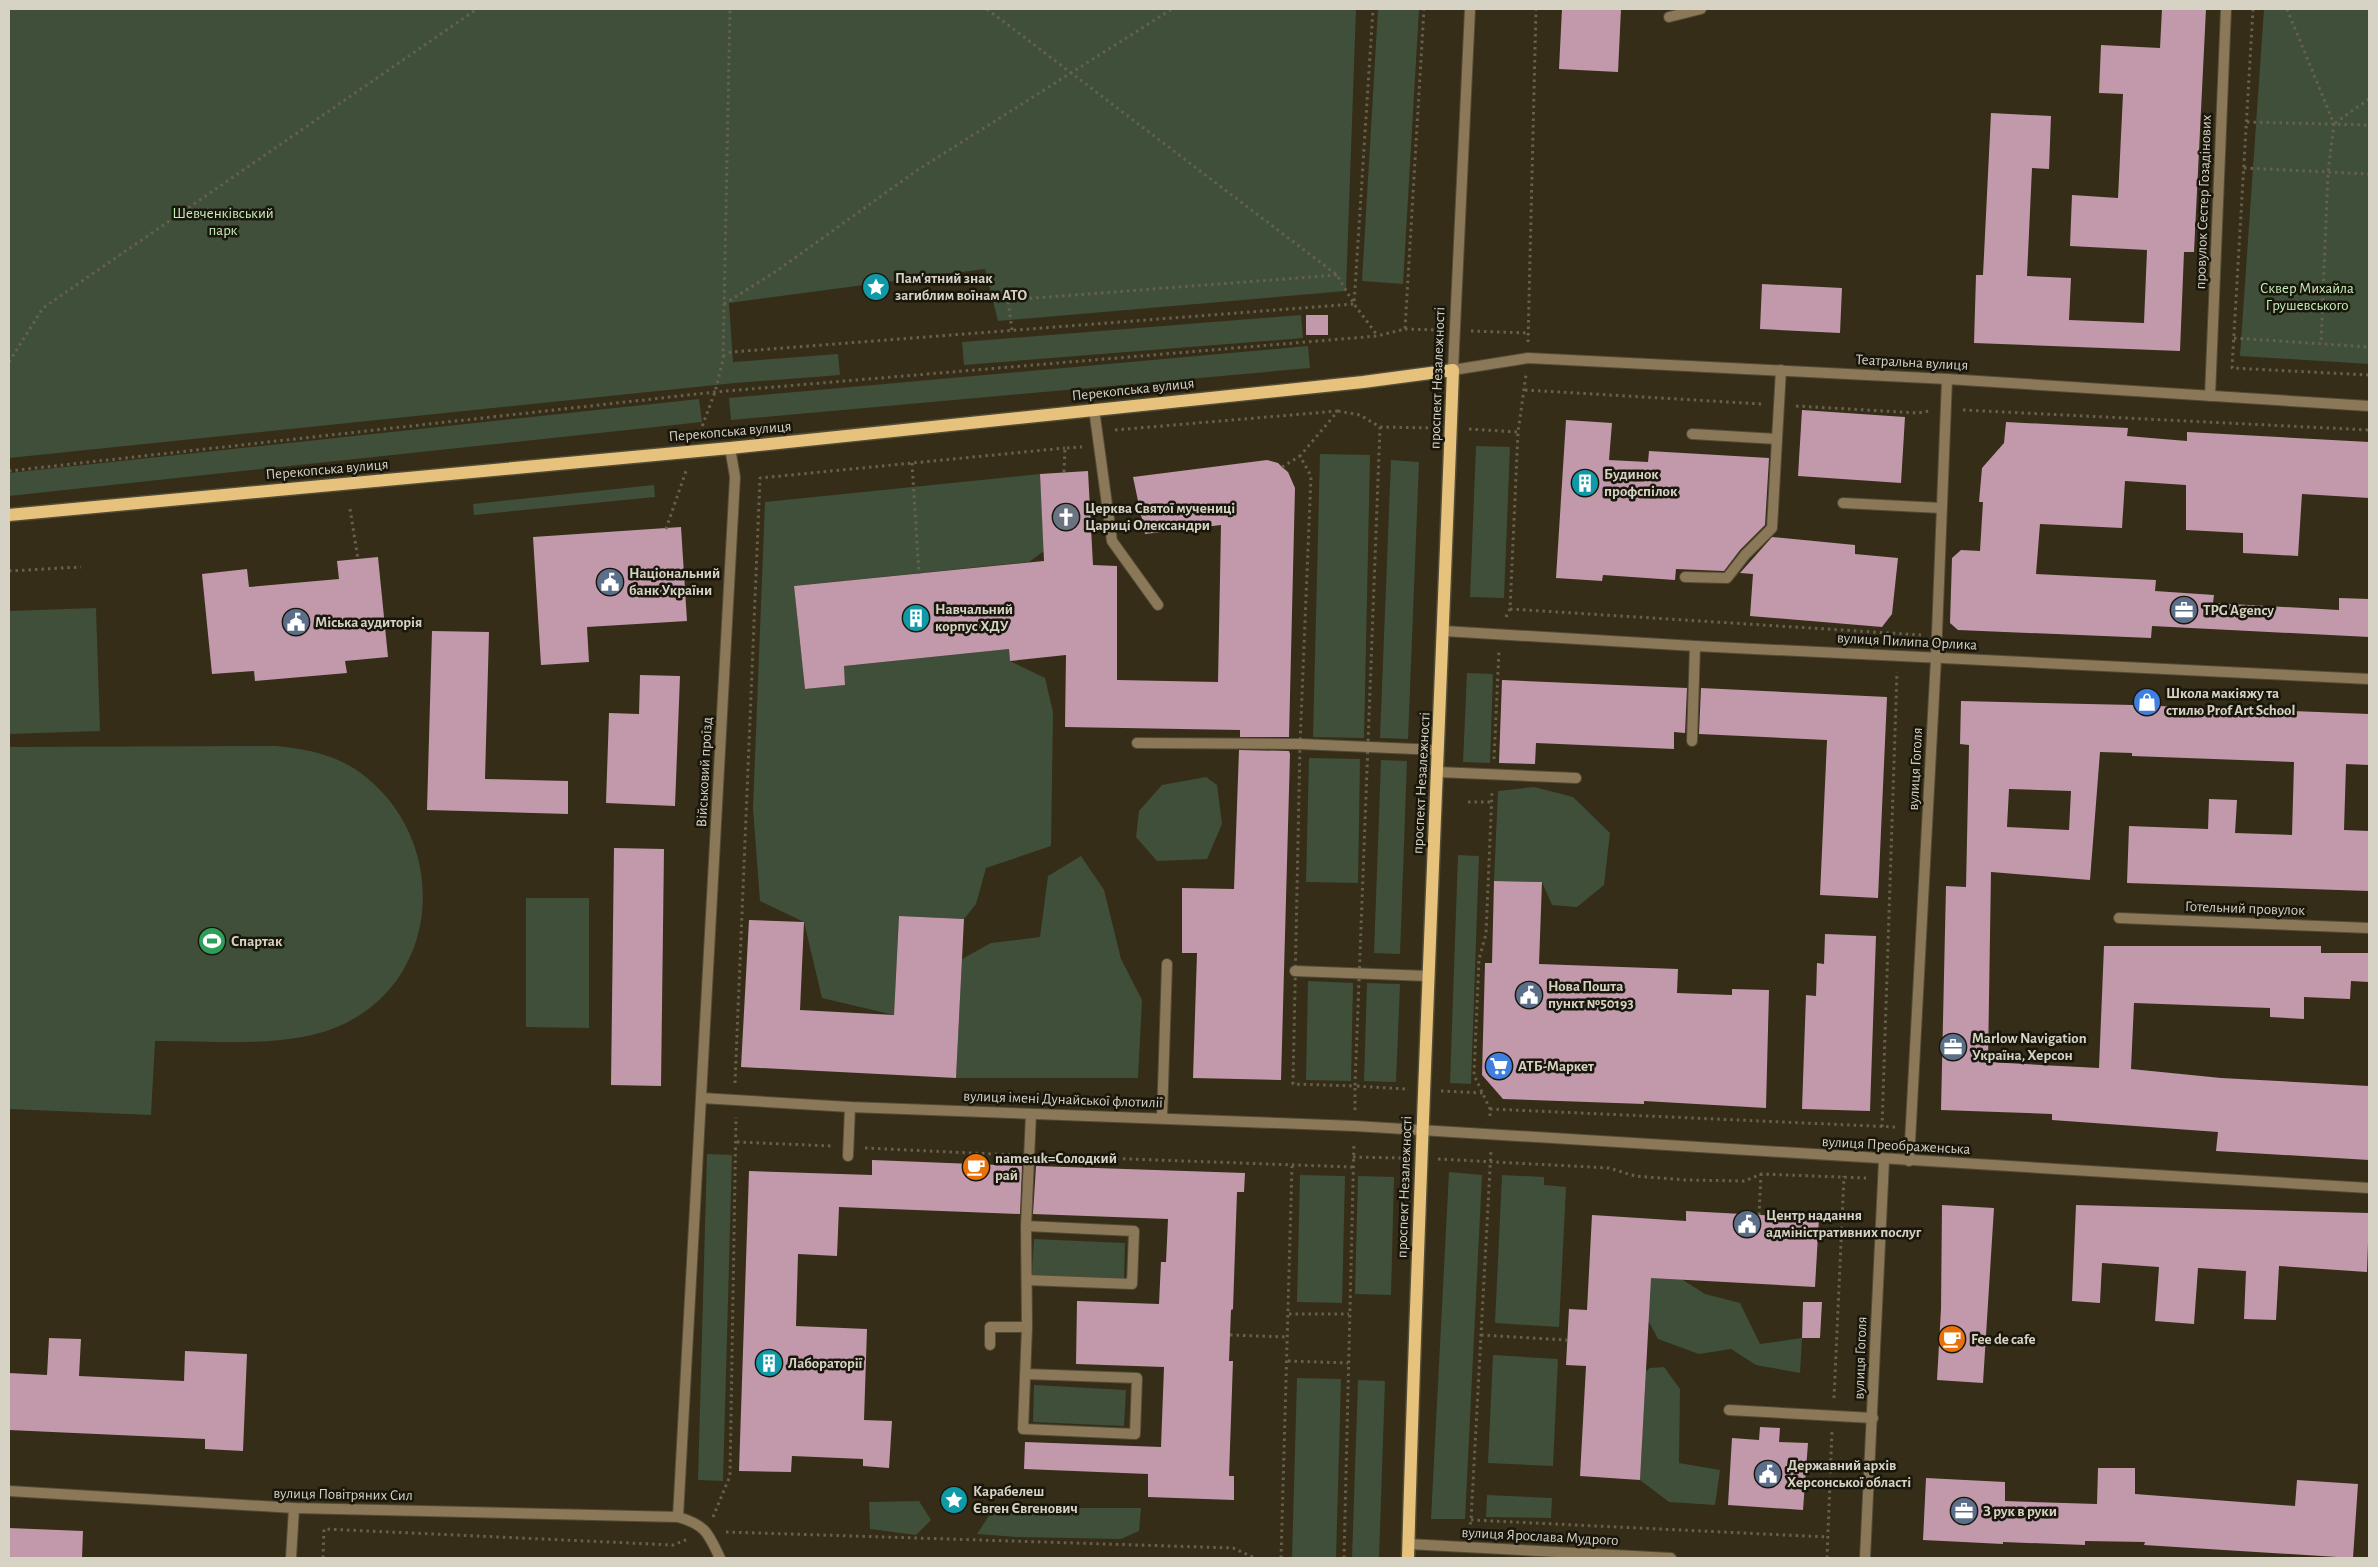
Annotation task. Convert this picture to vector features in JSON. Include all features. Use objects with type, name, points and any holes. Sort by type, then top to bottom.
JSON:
[{"type":"main road","name":"Перекопська вулиця","points":[[9,515],[730,448],[1453,370]]},
{"type":"main road","name":"проспект Незалежності","points":[[1408,1558],[1422,1131],[1444,631],[1453,370]]},
{"type":"street","name":"проспект Незалежності","points":[[1453,370],[1470,9]]},
{"type":"street","points":[[1669,18],[1701,9]]},
{"type":"street","name":"провулок Сестер Гозадінових","points":[[2210,396],[2226,9]]},
{"type":"street","name":"Театральна вулиця","points":[[1453,370],[1528,358],[1947,379],[2369,406]]},
{"type":"street","points":[[1685,577],[1727,578],[1745,555],[1772,528],[1781,370]]},
{"type":"street","name":"вулиця Гоголя","points":[[1909,1161],[1936,658],[1947,379]]},
{"type":"street","points":[[1094,409],[1112,541],[1158,605]]},
{"type":"street","points":[[1692,434],[1777,438]]},
{"type":"street","name":"Військовий проїзд","points":[[678,1517],[735,477],[730,448]]},
{"type":"street","points":[[1843,503],[1941,508]]},
{"type":"street","name":"вулиця Пилипа Орлика","points":[[1444,631],[1695,646],[2369,679]]},
{"type":"street","points":[[1692,741],[1695,646]]},
{"type":"street","points":[[1137,743],[1300,744],[1438,750]]},
{"type":"street","points":[[1437,772],[1576,778]]},
{"type":"street","name":"Готельний провулок","points":[[2119,918],[2369,928]]},
{"type":"street","points":[[1162,1118],[1167,964]]},
{"type":"street","points":[[1295,971],[1428,976]]},
{"type":"street","name":"вулиця імені Дунайської флотилії","points":[[702,1098],[850,1107],[1354,1126],[1422,1131]]},
{"type":"street","points":[[848,1156],[850,1107]]},
{"type":"street","points":[[1026,1374],[1137,1378],[1135,1434],[1023,1429],[1027,1327],[1026,1226],[1031,1114]]},
{"type":"street","name":"вулиця Преображенська","points":[[1422,1131],[2369,1188]]},
{"type":"street","name":"вулиця Гоголя","points":[[1866,1558],[1884,1160]]},
{"type":"street","points":[[1026,1226],[1134,1231],[1132,1284],[1027,1280]]},
{"type":"street","points":[[990,1345],[990,1327],[1027,1327]]},
{"type":"street","points":[[1729,1410],[1873,1418]]},
{"type":"street","name":"вулиця Повітряних Сил","points":[[9,1491],[294,1508],[678,1517],[696,1522],[708,1531]]},
{"type":"street","points":[[291,1558],[294,1508]]},
{"type":"street","points":[[708,1531],[720,1558]]},
{"type":"street","name":"вулиця Ярослава Мудрого","points":[[1408,1544],[1671,1558]]},
{"type":"path","points":[[9,362],[42,308],[477,9]]},
{"type":"path","points":[[666,528],[715,392],[724,356],[730,9]]},
{"type":"path","points":[[987,9],[1337,275],[1354,304],[1377,336]]},
{"type":"path","points":[[724,304],[778,270],[916,171],[1172,9]]},
{"type":"path","points":[[1354,304],[1373,9]]},
{"type":"path","points":[[9,471],[715,392],[1377,336],[1405,329],[1424,9]]},
{"type":"path","points":[[1536,9],[1528,358],[1526,390],[1518,432],[1510,609],[1499,635],[1486,934],[1479,959],[1474,1075],[1490,1109],[1491,1161],[1472,1520],[1827,1537]]},
{"type":"path","points":[[2253,9],[2232,368],[2369,375]]},
{"type":"path","points":[[2287,9],[2334,124],[2328,172],[2321,344]]},
{"type":"path","points":[[2334,124],[2369,98]]},
{"type":"path","points":[[2247,122],[2369,126]]},
{"type":"path","points":[[2244,168],[2369,174]]},
{"type":"path","points":[[1012,330],[1008,300],[1337,275]]},
{"type":"path","points":[[724,356],[731,352],[1354,304]]},
{"type":"path","points":[[2234,338],[2369,347]]},
{"type":"path","points":[[1526,390],[1918,413],[1945,409],[2369,430]]},
{"type":"path","points":[[708,1531],[730,1476],[737,1142],[735,1047],[760,478],[1099,446],[1115,430],[1338,411]]},
{"type":"path","points":[[1064,472],[1065,448]]},
{"type":"path","points":[[1282,467],[1300,456]]},
{"type":"path","points":[[912,463],[919,574]]},
{"type":"path","points":[[350,509],[358,559]]},
{"type":"path","points":[[9,571],[80,567]]},
{"type":"path","points":[[1510,609],[1936,636]]},
{"type":"path","points":[[1490,1109],[1882,1127],[1898,634]]},
{"type":"path","points":[[1468,802],[1492,802]]},
{"type":"path","points":[[1344,1558],[1354,1126]]},
{"type":"path","points":[[1491,1161],[1609,1168],[1635,1176],[1685,1180],[1745,1181],[1761,1174],[1844,1176],[1826,1558]]},
{"type":"path","points":[[1281,1558],[1292,1166],[1352,1167]]},
{"type":"path","points":[[1759,1214],[1761,1174]]},
{"type":"path","points":[[1289,1314],[1349,1314]]},
{"type":"path","points":[[1481,1335],[1567,1340]]},
{"type":"path","points":[[1230,1336],[1288,1337]]},
{"type":"path","points":[[1288,1361],[1348,1363]]},
{"type":"path","points":[[323,1558],[324,1529],[673,1545],[708,1531],[1233,1548],[1255,1558]]},
{"type":"green space","name":"Шевченківський парк","points":[[9,9],[1356,9],[1346,291],[998,321],[985,269],[729,303],[733,362],[838,354],[840,375],[735,383],[9,458]]},
{"type":"green space","points":[[1378,9],[1419,9],[1403,284],[1362,281]]},
{"type":"green space","name":"Сквер Михайла Грушевського","points":[[2264,9],[2369,9],[2369,364],[2240,356]]},
{"type":"green space","points":[[1301,315],[1303,338],[964,365],[962,342]]},
{"type":"green space","points":[[1308,346],[1310,368],[731,420],[729,398]]},
{"type":"green space","points":[[699,399],[702,422],[9,496],[9,473]]},
{"type":"green space","points":[[1476,446],[1510,447],[1504,598],[1470,597]]},
{"type":"green space","points":[[1320,454],[1370,455],[1364,738],[1313,737]]},
{"type":"green space","points":[[1391,460],[1419,462],[1408,739],[1380,738]]},
{"type":"green space","points":[[1040,474],[1044,551],[1029,562],[794,586],[805,689],[845,685],[844,666],[1009,649],[1010,661],[1045,678],[1053,712],[1051,846],[986,868],[976,904],[964,919],[899,916],[894,1015],[822,998],[804,922],[760,901],[753,808],[765,502]]},
{"type":"green space","points":[[654,485],[655,497],[474,515],[473,504]]},
{"type":"green space","points":[[96,608],[100,731],[9,734],[9,611]]},
{"type":"green space","points":[[1467,673],[1493,674],[1490,763],[1463,762]]},
{"type":"green space","name":"Спартак","points":[[276,746],[324,755],[357,770],[393,805],[411,837],[421,871],[423,907],[416,942],[401,974],[378,1001],[346,1023],[325,1031],[302,1037],[253,1042],[155,1041],[151,1115],[9,1109],[9,747]]},
{"type":"green space","points":[[1309,758],[1360,759],[1358,883],[1306,882]]},
{"type":"green space","points":[[1381,760],[1407,761],[1400,954],[1374,953]]},
{"type":"green space","points":[[1206,777],[1217,785],[1222,824],[1207,859],[1157,861],[1136,837],[1139,811],[1162,785]]},
{"type":"green space","points":[[1534,787],[1573,797],[1610,833],[1604,885],[1577,907],[1552,905],[1542,882],[1494,881],[1498,791]]},
{"type":"green space","points":[[1458,855],[1479,856],[1471,1084],[1450,1083]]},
{"type":"green space","points":[[1081,856],[1104,890],[1121,959],[1142,1000],[1138,1078],[956,1078],[962,959],[991,943],[1040,937],[1048,876]]},
{"type":"green space","points":[[526,898],[589,898],[589,1028],[526,1027]]},
{"type":"green space","points":[[1308,981],[1353,983],[1351,1081],[1306,1080]]},
{"type":"green space","points":[[1367,983],[1400,984],[1396,1082],[1364,1081]]},
{"type":"green space","points":[[707,1154],[732,1155],[723,1481],[698,1480]]},
{"type":"green space","points":[[1449,1172],[1482,1175],[1465,1519],[1431,1519]]},
{"type":"green space","points":[[1300,1175],[1345,1176],[1342,1303],[1297,1302]]},
{"type":"green space","points":[[1502,1175],[1544,1177],[1544,1185],[1566,1187],[1559,1327],[1495,1323]]},
{"type":"green space","points":[[1358,1176],[1394,1177],[1391,1295],[1355,1294]]},
{"type":"green space","points":[[1034,1239],[1125,1243],[1124,1279],[1032,1275]]},
{"type":"green space","points":[[1652,1252],[1683,1280],[1705,1294],[1740,1303],[1760,1344],[1802,1338],[1800,1373],[1756,1365],[1731,1349],[1699,1354],[1658,1339],[1648,1320]]},
{"type":"green space","points":[[1493,1355],[1558,1359],[1553,1466],[1488,1463]]},
{"type":"green space","points":[[1664,1367],[1680,1389],[1679,1463],[1720,1470],[1715,1505],[1669,1502],[1640,1480],[1646,1371],[1650,1368]]},
{"type":"green space","points":[[1297,1378],[1341,1379],[1336,1558],[1292,1558]]},
{"type":"green space","points":[[1358,1380],[1385,1381],[1379,1558],[1352,1558]]},
{"type":"green space","points":[[1034,1385],[1126,1390],[1124,1426],[1033,1422]]},
{"type":"green space","points":[[1487,1495],[1552,1498],[1551,1518],[1486,1517]]},
{"type":"green space","points":[[919,1501],[931,1520],[916,1535],[870,1529],[869,1502]]},
{"type":"green space","points":[[994,1508],[1141,1508],[1139,1531],[1121,1539],[1017,1537],[977,1534]]},
{"type":"building","points":[[1562,9],[1621,9],[1618,72],[1559,69]]},
{"type":"building","points":[[2162,9],[2206,9],[2194,252],[2184,252],[2180,351],[1974,343],[1976,275],[1983,275],[1991,113],[2051,116],[2049,169],[2032,168],[2027,276],[2071,278],[2069,320],[2144,323],[2147,250],[2070,246],[2072,195],[2118,198],[2123,94],[2099,93],[2101,45],[2160,48]]},
{"type":"building","points":[[1762,284],[1842,288],[1840,333],[1760,329]]},
{"type":"building","points":[[1306,315],[1328,315],[1328,335],[1306,335]]},
{"type":"building","points":[[1802,410],[1905,417],[1901,483],[1798,476]]},
{"type":"building","points":[[1566,420],[1612,423],[1609,460],[1648,462],[1649,451],[1769,458],[1765,525],[1740,550],[1724,571],[1676,569],[1675,580],[1603,575],[1602,581],[1556,578]]},
{"type":"building","points":[[2006,422],[2128,428],[2127,436],[2187,441],[2187,432],[2369,442],[2369,498],[2302,494],[2298,556],[2243,553],[2243,533],[2186,530],[2186,485],[2125,481],[2122,528],[2040,524],[2036,574],[2156,580],[2155,591],[2214,595],[2213,603],[2339,610],[2339,598],[2369,599],[2369,637],[2152,626],[2151,638],[1958,630],[1950,623],[1952,558],[1961,550],[1980,551],[1983,502],[1979,502],[1982,468],[2004,443]]},
{"type":"building","points":[[1267,460],[1278,463],[1288,472],[1295,488],[1289,737],[1240,737],[1240,730],[1065,727],[1066,655],[1010,661],[1009,649],[844,666],[845,685],[805,689],[794,586],[1044,561],[1040,474],[1088,471],[1093,565],[1117,566],[1117,680],[1218,682],[1221,525],[1145,534],[1133,477]]},
{"type":"building","name":"Національний банк України","points":[[681,527],[687,621],[587,627],[589,662],[541,665],[533,537]]},
{"type":"building","points":[[1772,537],[1855,545],[1855,554],[1898,558],[1892,614],[1882,627],[1750,616],[1753,574],[1740,573]]},
{"type":"building","name":"Міська аудиторія","points":[[378,557],[388,657],[345,661],[347,673],[255,681],[254,671],[212,674],[202,574],[247,569],[249,587],[339,579],[337,561]]},
{"type":"building","points":[[432,631],[489,632],[485,779],[568,781],[568,814],[427,810]]},
{"type":"building","points":[[640,675],[680,676],[675,806],[606,803],[609,713],[639,714]]},
{"type":"building","points":[[1502,680],[1687,688],[1685,733],[1674,732],[1674,749],[1536,743],[1535,764],[1499,763]]},
{"type":"building","points":[[1701,688],[1887,697],[1878,898],[1820,895],[1827,740],[1699,734]]},
{"type":"building","points":[[1961,701],[2369,714],[2369,765],[2346,764],[2344,830],[2369,831],[2369,891],[2127,883],[2129,826],[2208,829],[2209,799],[2237,800],[2235,833],[2292,835],[2294,762],[2132,756],[2132,753],[2100,752],[2090,880],[1991,872],[1988,1062],[2099,1068],[2104,946],[2321,946],[2321,953],[2369,953],[2369,982],[2351,981],[2350,999],[2304,997],[2304,1019],[2270,1017],[2270,1008],[2134,1003],[2131,1069],[2221,1078],[2369,1086],[2369,1160],[2216,1151],[2218,1132],[2052,1120],[2052,1114],[1941,1110],[1946,886],[1966,887],[1969,745],[1960,744]],"holes":[[[2009,789],[2071,791],[2069,830],[2007,827]]]},
{"type":"building","points":[[1239,750],[1289,751],[1290,754],[1281,1080],[1193,1078],[1197,953],[1182,953],[1182,888],[1234,889]]},
{"type":"building","points":[[614,848],[664,849],[661,1086],[611,1085]]},
{"type":"building","points":[[1494,881],[1542,882],[1539,964],[1678,969],[1677,993],[1732,995],[1732,989],[1769,990],[1766,1108],[1644,1101],[1644,1104],[1503,1099],[1482,1075],[1485,963],[1492,963]]},
{"type":"building","points":[[899,916],[964,919],[956,1078],[741,1067],[749,920],[804,922],[800,1010],[894,1015]]},
{"type":"building","points":[[1825,934],[1876,936],[1870,1111],[1802,1109],[1806,995],[1816,996],[1817,963],[1824,964]]},
{"type":"building","points":[[872,1160],[1022,1166],[1020,1214],[839,1207],[837,1256],[798,1254],[796,1326],[867,1329],[864,1420],[892,1421],[889,1468],[863,1466],[863,1459],[792,1456],[791,1472],[739,1471],[749,1171],[872,1175]]},
{"type":"building","points":[[1036,1166],[1245,1173],[1244,1192],[1237,1192],[1233,1309],[1231,1310],[1229,1361],[1233,1361],[1229,1476],[1234,1476],[1234,1500],[1148,1497],[1148,1474],[1024,1469],[1025,1442],[1161,1447],[1164,1367],[1076,1364],[1077,1301],[1159,1304],[1161,1262],[1166,1262],[1168,1219],[1033,1214]]},
{"type":"building","points":[[1942,1205],[1994,1208],[1983,1383],[1937,1380],[1941,1309]]},
{"type":"building","points":[[2076,1205],[2369,1213],[2367,1272],[2279,1266],[2276,1320],[2244,1319],[2246,1271],[2198,1268],[2194,1324],[2155,1321],[2159,1267],[2102,1263],[2100,1303],[2072,1301]]},
{"type":"building","points":[[1686,1211],[1819,1218],[1815,1287],[1651,1278],[1640,1480],[1580,1476],[1586,1366],[1566,1365],[1569,1309],[1587,1310],[1592,1215],[1686,1221]]},
{"type":"building","points":[[1803,1302],[1822,1302],[1820,1338],[1802,1338]]},
{"type":"building","points":[[49,1338],[81,1339],[79,1376],[184,1381],[185,1351],[247,1354],[243,1451],[205,1449],[205,1439],[9,1430],[9,1373],[47,1375]]},
{"type":"building","name":"Державний архів Херсонської області","points":[[1760,1427],[1780,1428],[1779,1442],[1808,1443],[1803,1510],[1728,1505],[1732,1438],[1759,1440]]},
{"type":"building","points":[[2098,1468],[2135,1468],[2135,1494],[2295,1506],[2297,1480],[2358,1484],[2353,1558],[2144,1545],[2145,1542],[2085,1541],[2085,1545],[2003,1542],[2003,1544],[1923,1540],[1926,1478],[2005,1482],[2005,1501],[2097,1504]]},
{"type":"building","points":[[9,1528],[83,1531],[82,1558],[9,1558]]},
{"type":"place","name":"Пам'ятний знак загиблим воїнам АТО","points":[[876,287]]},
{"type":"place","name":"Будинок профспілок","points":[[1585,483]]},
{"type":"place","name":"Церква Святої мучениці Цариці Олександри","points":[[1066,517]]},
{"type":"place","name":"Національний банк України","points":[[610,582]]},
{"type":"place","name":"TPG Agency","points":[[2184,610]]},
{"type":"place","name":"Навчальний корпус ХДУ","points":[[916,618]]},
{"type":"place","name":"Міська аудиторія","points":[[296,622]]},
{"type":"place","name":"Школа макіяжу та стилю Prof Art School","points":[[2147,702]]},
{"type":"place","name":"Спартак","points":[[212,941]]},
{"type":"place","name":"Нова Пошта пункт №50193","points":[[1529,995]]},
{"type":"place","name":"Marlow Navigation Україна, Херсон","points":[[1953,1047]]},
{"type":"place","name":"АТБ-Маркет","points":[[1499,1066]]},
{"type":"place","name":"name:uk=Солодкий рай","points":[[976,1167]]},
{"type":"place","name":"Центр надання адміністративних послуг","points":[[1747,1224]]},
{"type":"place","name":"Fee de cafe","points":[[1952,1339]]},
{"type":"place","name":"Лабораторії","points":[[769,1363]]},
{"type":"place","name":"Державний архів Херсонської області","points":[[1768,1474]]},
{"type":"place","name":"Карабелеш Євген Євгенович","points":[[954,1500]]},
{"type":"place","name":"З рук в руки","points":[[1964,1511]]}]
